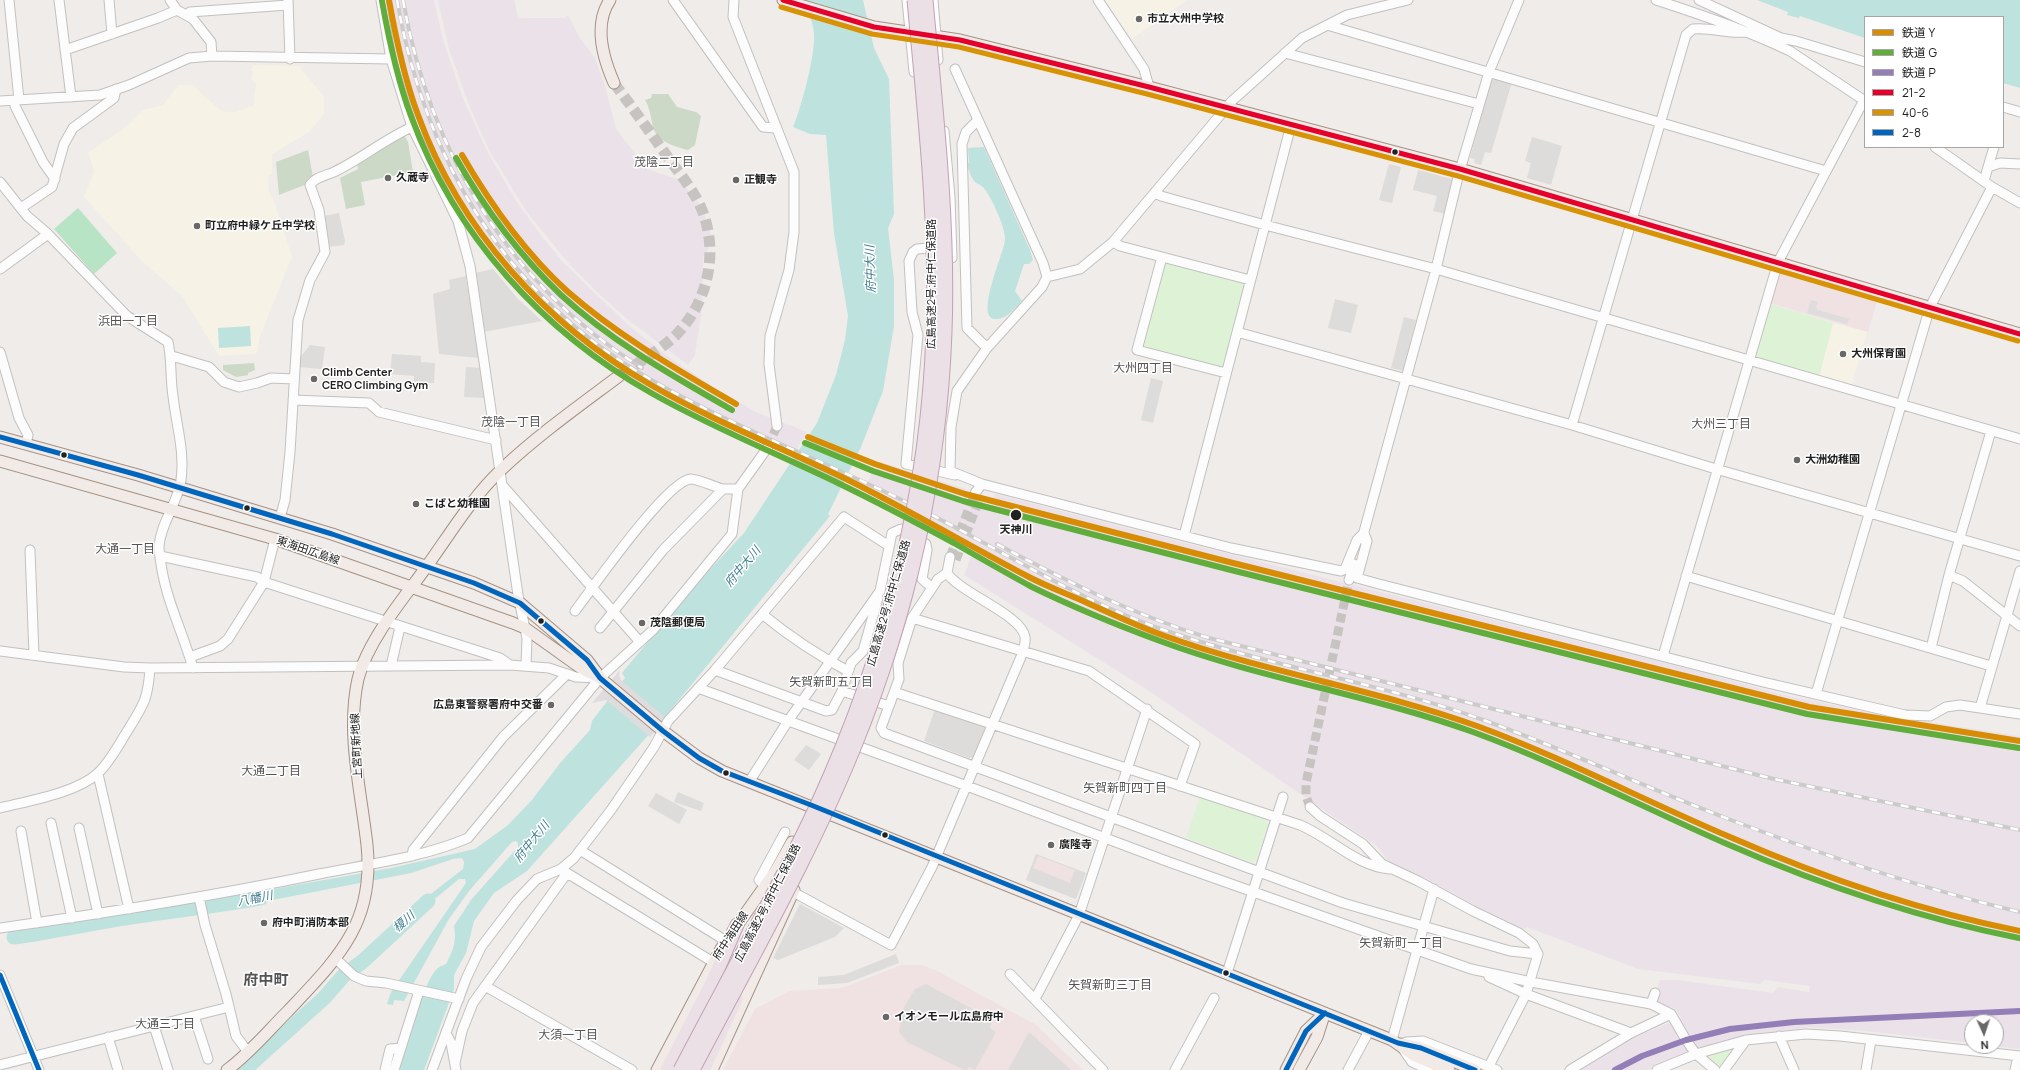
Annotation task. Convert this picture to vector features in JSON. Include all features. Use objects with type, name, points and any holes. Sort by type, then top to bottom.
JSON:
[{"type":"highway","name":"広島高速2号;府中仁保道路","points":[[680,1070],[796,849],[843,744],[877,653],[907,540],[922,461],[933,334],[934,293],[932,207],[914,0]]},
{"type":"highway","name":"広島高速2号;府中仁保道路","points":[[692,1070],[806,853],[854,747],[888,656],[900,618],[918,542],[938,420],[943,370],[946,289],[944,206],[926,0]]},
{"type":"highway","points":[[703,1070],[750,967],[793,892]]},
{"type":"highway","points":[[666,1070],[712,983],[737,925]]},
{"type":"main road","points":[[610,0],[601,21],[602,46],[614,82]]},
{"type":"main road","points":[[783,0],[805,8],[874,27],[936,35],[1149,87],[1460,169],[2020,334]]},
{"type":"main road","name":"上宮町新地線","points":[[227,1070],[248,1052],[340,962],[360,916],[368,868],[354,726],[355,698],[363,666],[372,645],[462,516],[500,470],[537,438],[619,376]]},
{"type":"main road","name":"東海田広島線","points":[[0,437],[179,487],[332,534],[427,566],[474,584],[520,603],[587,660],[600,678]]},
{"type":"main road","name":"東海田広島線","points":[[0,461],[275,540],[525,628],[581,668],[610,685],[661,729],[699,758],[722,771],[811,805],[1079,915],[1395,1041]]},
{"type":"main road","name":"府中海田線","points":[[657,1070],[713,962],[786,854],[811,805]]},
{"type":"main road","points":[[712,1070],[793,892],[831,814]]},
{"type":"main road","points":[[1286,1070],[1306,1031],[1325,1013]]},
{"type":"main road","points":[[1299,1070],[1317,1037],[1325,1013]]},
{"type":"main road","points":[[1395,1041],[1415,1056],[1449,1070]]},
{"type":"main road","points":[[1395,1041],[1421,1048],[1475,1070]]},
{"type":"street","points":[[9,0],[17,100],[15,106],[43,162],[55,179]]},
{"type":"street","points":[[59,0],[70,97]]},
{"type":"street","points":[[109,0],[112,34]]},
{"type":"street","points":[[170,0],[177,10],[193,19],[211,42],[212,56]]},
{"type":"street","points":[[381,0],[391,59],[412,127],[458,221],[470,266],[520,603],[527,638],[526,666]]},
{"type":"street","points":[[674,0],[762,127],[775,128]]},
{"type":"street","points":[[734,0],[734,17],[775,128],[794,172],[794,232],[789,270],[770,336],[769,364],[777,426]]},
{"type":"street","points":[[907,0],[924,178],[929,248],[927,353],[917,453]]},
{"type":"street","points":[[933,0],[950,197],[952,247],[952,297],[946,404],[939,456]]},
{"type":"street","points":[[1098,0],[1144,69],[1149,87]]},
{"type":"street","points":[[1047,277],[1080,269],[1113,242],[1226,108],[1302,38],[1347,15],[1408,0]]},
{"type":"street","points":[[1350,580],[1436,269],[1460,169],[1489,72],[1519,0]]},
{"type":"street","points":[[1656,0],[1728,23],[1747,32],[1779,41],[1796,41],[1864,62]]},
{"type":"street","points":[[1663,656],[1716,469],[1750,360],[1778,262],[1864,101],[1790,51],[1779,41],[1698,0]]},
{"type":"street","points":[[186,15],[190,12],[288,3],[290,59]]},
{"type":"street","points":[[65,50],[177,10]]},
{"type":"street","points":[[1327,25],[1826,171]]},
{"type":"street","points":[[1572,425],[1686,35],[1693,29],[1702,28],[1732,34],[1747,32]]},
{"type":"street","points":[[1285,53],[1479,104]]},
{"type":"street","points":[[0,101],[100,95],[189,58],[212,56],[290,59],[391,59]]},
{"type":"street","points":[[955,69],[977,121],[1043,263],[1047,277],[1042,287],[988,348],[956,391],[951,427],[949,465],[950,471],[962,477]]},
{"type":"street","points":[[21,208],[52,187],[64,144],[73,128],[114,98],[116,89]]},
{"type":"street","points":[[2004,108],[2020,112]]},
{"type":"street","points":[[977,121],[966,132],[962,144],[968,328],[988,348]]},
{"type":"street","points":[[1184,536],[1290,125]]},
{"type":"street","points":[[280,518],[285,500],[290,452],[298,320],[310,280],[325,252],[318,210],[310,185],[313,180],[335,171],[393,136],[412,127]]},
{"type":"street","points":[[1936,148],[1992,187],[2020,203]]},
{"type":"street","points":[[1984,181],[1994,148]]},
{"type":"street","points":[[1988,167],[2000,163],[2020,164]]},
{"type":"street","points":[[0,182],[21,208],[127,316],[168,342],[172,356],[171,384],[180,435],[181,456],[179,487],[164,524],[159,546],[163,578],[174,615],[193,668]]},
{"type":"street","points":[[1816,694],[1930,307],[1992,187]]},
{"type":"street","points":[[1155,192],[1161,196],[1265,225],[1436,269],[1902,404],[2020,440]]},
{"type":"street","points":[[0,269],[48,234]]},
{"type":"street","points":[[1113,242],[1120,246],[1250,280]]},
{"type":"street","points":[[952,247],[966,246]]},
{"type":"street","points":[[929,248],[917,249],[913,252],[909,260],[912,312],[918,335],[906,464],[962,477],[982,484],[1231,548],[1341,571],[1344,570],[1357,540],[1364,533]]},
{"type":"street","points":[[1162,257],[1138,350],[1226,373]]},
{"type":"street","points":[[1237,332],[1572,425],[1716,469],[2020,556]]},
{"type":"street","points":[[0,352],[19,418],[28,435],[26,444]]},
{"type":"street","points":[[172,356],[210,367],[224,382],[239,387],[257,384],[271,378],[294,379]]},
{"type":"street","points":[[293,400],[369,403],[379,412],[496,440]]},
{"type":"street","points":[[1931,648],[1935,626],[1991,431]]},
{"type":"street","points":[[0,928],[129,909],[368,868],[447,847],[468,838],[600,678],[653,630],[732,534],[738,489],[768,447]]},
{"type":"street","points":[[575,611],[640,526],[678,484],[691,479],[723,489],[738,489]]},
{"type":"street","points":[[978,494],[982,484]]},
{"type":"street","points":[[502,485],[640,642]]},
{"type":"street","points":[[600,628],[663,550],[723,489]]},
{"type":"street","points":[[456,1067],[462,1031],[473,1004],[564,871],[612,810],[654,747],[661,729],[715,670],[844,517],[889,546]]},
{"type":"street","points":[[715,670],[829,712],[834,708],[842,691],[852,662],[862,651],[880,591],[892,533],[900,529],[926,544],[927,550],[922,579],[932,588]]},
{"type":"street","points":[[1364,533],[1367,541],[1358,578],[1816,694],[1922,717],[1930,716],[1946,707],[1960,705],[2020,714]]},
{"type":"street","points":[[190,657],[220,646],[228,639],[264,582],[275,540]]},
{"type":"street","points":[[811,805],[840,739],[856,696],[887,600],[899,549]]},
{"type":"street","points":[[30,550],[34,655]]},
{"type":"street","points":[[831,814],[878,703],[895,653],[922,553]]},
{"type":"street","points":[[160,556],[256,577],[264,582],[500,658],[510,666]]},
{"type":"street","points":[[793,892],[891,946],[937,857],[976,765],[1023,652],[1025,637],[1023,631],[1012,619],[960,585],[951,564],[938,579],[912,618],[898,663],[899,679],[881,728],[884,733],[976,765],[1112,818],[1343,902],[1510,951],[1538,954]]},
{"type":"street","points":[[1980,708],[1991,666],[2020,571]]},
{"type":"street","points":[[1686,576],[1991,666]]},
{"type":"street","points":[[1949,576],[1963,581],[2020,626]]},
{"type":"street","points":[[749,782],[829,661],[880,591]]},
{"type":"street","points":[[762,614],[786,633],[829,661],[848,670]]},
{"type":"street","points":[[912,618],[1089,671],[1147,709],[1195,744],[1180,786]]},
{"type":"street","points":[[391,666],[400,627]]},
{"type":"street","points":[[0,651],[124,667],[526,666],[549,668],[576,677],[600,678]]},
{"type":"street","points":[[0,808],[46,797],[81,784],[98,774],[110,758],[146,701],[149,689],[150,668]]},
{"type":"street","points":[[412,856],[413,850],[503,737],[567,674]]},
{"type":"street","points":[[698,688],[840,739],[1252,892],[1471,969],[1526,994],[1631,1033]]},
{"type":"street","points":[[842,691],[889,706]]},
{"type":"street","points":[[894,692],[1276,817],[1318,833],[1354,858],[1378,868],[1390,869]]},
{"type":"street","points":[[1035,999],[1079,915],[1147,709]]},
{"type":"street","points":[[98,774],[129,909]]},
{"type":"street","points":[[1226,973],[1282,797]]},
{"type":"street","points":[[1310,807],[1320,816],[1363,844],[1382,864],[1434,889],[1473,911],[1524,936],[1533,944],[1538,954],[1526,994],[1493,1068],[1423,1041],[1395,1041]]},
{"type":"street","points":[[51,823],[72,918]]},
{"type":"street","points":[[79,828],[98,914]]},
{"type":"street","points":[[21,831],[37,923]]},
{"type":"street","points":[[765,886],[759,880],[785,832]]},
{"type":"street","points":[[580,850],[726,941]]},
{"type":"street","points":[[432,1070],[446,1034],[456,998],[481,947],[517,900],[537,879],[564,871],[713,962]]},
{"type":"street","points":[[1395,1041],[1434,889]]},
{"type":"street","points":[[199,897],[205,925],[236,1036],[248,1052]]},
{"type":"street","points":[[340,962],[354,976],[366,981],[386,983],[456,998]]},
{"type":"street","points":[[1471,969],[1530,982],[1651,1004],[1671,1014],[1696,1054],[1715,1070]]},
{"type":"street","points":[[1010,974],[1103,1070]]},
{"type":"street","points":[[0,975],[39,1070]]},
{"type":"street","points":[[485,986],[632,1070]]},
{"type":"street","points":[[394,1070],[421,991]]},
{"type":"street","points":[[1651,1004],[1655,993]]},
{"type":"street","points":[[1175,1070],[1214,998]]},
{"type":"street","points":[[0,1065],[229,1007]]},
{"type":"street","points":[[1570,1070],[1631,1033],[1671,1014]]},
{"type":"street","points":[[194,1016],[208,1059]]},
{"type":"street","points":[[154,1026],[168,1070]]},
{"type":"street","points":[[1348,1070],[1369,1030]]},
{"type":"street","points":[[446,1034],[451,1043],[456,1067]]},
{"type":"street","points":[[1657,1070],[1696,1054],[1746,1040],[1806,1034],[1840,1036],[2019,1056],[2016,1070]]},
{"type":"street","points":[[1778,1036],[1794,1070]]},
{"type":"street","points":[[108,1037],[118,1070]]},
{"type":"street","points":[[1724,1070],[1746,1040]]},
{"type":"street","points":[[1866,1070],[1871,1040]]},
{"type":"street","points":[[1395,1041],[1412,1062],[1429,1070]]},
{"type":"street","points":[[384,1070],[390,1049],[401,1048]]},
{"type":"shaded area","points":[[384,0],[434,0],[443,40],[462,96],[487,151],[515,199],[540,234],[563,262],[628,325],[666,355],[721,392],[758,413],[807,432],[792,457],[643,389],[613,370],[564,334],[521,293],[454,206],[415,124],[394,57]]},
{"type":"shaded area","points":[[438,0],[514,0],[518,16],[521,18],[564,18],[568,15],[580,38],[595,58],[605,86],[616,129],[647,169],[683,181],[690,194],[692,194],[702,207],[712,238],[706,255],[703,257],[702,308],[695,355],[688,365],[627,319],[598,293],[571,266],[526,211],[489,150],[471,110],[449,49]]},
{"type":"shaded area","name":"市立大州中学校","points":[[1105,0],[1187,0],[1132,39]]},
{"type":"shaded area","name":"町立府中緑ケ丘中学校","points":[[253,65],[299,66],[324,97],[324,114],[309,132],[272,154],[272,174],[268,176],[269,192],[274,201],[292,257],[259,339],[258,351],[256,354],[219,356],[182,296],[142,261],[84,197],[94,171],[88,153],[126,127],[143,110],[163,105],[178,85],[192,85],[222,111],[235,112],[253,106],[256,84],[251,79],[254,72],[251,70]]},
{"type":"shaded area","points":[[1495,77],[1512,82],[1491,153],[1485,152],[1481,165],[1474,163],[1475,159],[1470,158],[1491,79],[1494,80]]},
{"type":"shaded area","points":[[1532,137],[1562,146],[1551,185],[1527,178],[1531,163],[1525,161]]},
{"type":"shaded area","points":[[1389,164],[1401,167],[1392,203],[1379,200]]},
{"type":"shaded area","points":[[1418,170],[1455,180],[1446,214],[1433,211],[1437,196],[1413,190]]},
{"type":"shaded area","points":[[339,213],[345,241],[344,245],[327,247],[323,216]]},
{"type":"shaded area","points":[[493,269],[518,299],[542,321],[483,332],[475,273]]},
{"type":"shaded area","points":[[1779,273],[1877,301],[1868,332],[1770,303]]},
{"type":"shaded area","points":[[466,276],[479,358],[439,354],[433,294],[450,289],[449,280]]},
{"type":"shaded area","points":[[1335,299],[1358,305],[1351,333],[1328,328]]},
{"type":"shaded area","points":[[1404,317],[1416,320],[1403,371],[1391,368]]},
{"type":"shaded area","name":"大州保育園","points":[[1833,323],[1867,332],[1851,387],[1819,377]]},
{"type":"shaded area","points":[[310,345],[325,347],[322,369],[298,367],[298,360]]},
{"type":"shaded area","points":[[392,354],[421,356],[421,362],[435,363],[434,383],[414,382],[414,376],[390,374]]},
{"type":"shaded area","points":[[466,367],[480,368],[484,398],[464,397]]},
{"type":"shaded area","points":[[1151,378],[1163,381],[1153,423],[1141,420]]},
{"type":"shaded area","points":[[877,461],[966,489],[963,501],[989,509],[995,494],[1689,669],[1784,695],[1883,715],[2020,736],[2020,1049],[2004,1047],[2004,1014],[1964,1014],[1964,1042],[1855,1030],[1810,1027],[1751,1035],[1698,1050],[1647,1070],[1576,1070],[1628,1040],[1681,1018],[1674,1008],[1653,1002],[1660,980],[1677,980],[1773,993],[1778,987],[1809,992],[1810,986],[1765,980],[1760,984],[1638,969],[1527,927],[1524,929],[1475,906],[1436,884],[1388,861],[1377,846],[1143,687],[964,575],[974,550],[864,491]]},
{"type":"shaded area","points":[[935,709],[987,726],[975,757],[969,758],[924,741]]},
{"type":"shaded area","points":[[806,745],[821,754],[809,770],[794,760]]},
{"type":"shaded area","points":[[678,792],[704,803],[701,811],[674,802]]},
{"type":"shaded area","points":[[656,793],[687,810],[679,824],[648,806]]},
{"type":"shaded area","points":[[1036,854],[1086,873],[1076,899],[1026,880]]},
{"type":"shaded area","points":[[1036,854],[1086,873],[1076,899],[1026,880]],"holes":[[[1038,856],[1075,870],[1070,883],[1033,868]]]},
{"type":"shaded area","points":[[800,904],[844,928],[835,937],[778,960],[773,958]]},
{"type":"shaded area","points":[[896,954],[899,963],[847,983],[818,985],[818,977],[844,975]]},
{"type":"shaded area","name":"イオンモール広島府中","points":[[902,965],[921,965],[935,970],[1036,1025],[1083,1070],[723,1070],[755,1009],[790,991],[842,988]]},
{"type":"shaded area","points":[[926,984],[993,1020],[990,1026],[991,1029],[996,1032],[975,1070],[969,1067],[967,1070],[964,1070],[907,1042],[899,1032],[903,1009],[915,989]]},
{"type":"shaded area","points":[[1029,1032],[1071,1070],[1008,1070]]},
{"type":"green space","points":[[652,94],[668,94],[677,107],[696,112],[701,116],[695,145],[688,150],[668,143],[658,136],[653,127],[645,100],[651,98]]},
{"type":"green space","points":[[403,133],[408,142],[413,172],[361,182],[365,205],[346,209],[340,178],[358,169],[357,162]]},
{"type":"green space","points":[[308,150],[313,177],[308,179],[307,184],[279,195],[276,162]]},
{"type":"green space","points":[[78,208],[117,253],[94,274],[54,229]]},
{"type":"green space","points":[[1168,261],[1242,280],[1245,284],[1223,367],[1219,369],[1143,349],[1141,346],[1163,263]]},
{"type":"green space","points":[[1770,304],[1833,323],[1819,377],[1756,359],[1755,354]]},
{"type":"green space","points":[[254,363],[255,370],[248,373],[248,375],[236,377],[223,370],[223,365]]},
{"type":"green space","points":[[1200,797],[1264,819],[1268,824],[1256,860],[1251,862],[1186,838]]},
{"type":"green space","points":[[1730,1049],[1732,1053],[1722,1066],[1717,1066],[1709,1057],[1709,1055]]},
{"type":"water","name":"府中大川","points":[[805,0],[863,0],[874,48],[889,79],[894,214],[888,228],[894,280],[894,326],[883,391],[861,447],[828,514],[830,516],[669,712],[527,871],[494,893],[474,921],[466,953],[454,975],[454,989],[424,1070],[397,1070],[427,985],[438,968],[446,964],[452,950],[455,941],[454,926],[471,900],[518,847],[518,843],[516,841],[512,842],[469,891],[449,919],[404,1001],[394,1000],[393,1005],[387,1004],[391,992],[466,883],[465,879],[459,879],[415,915],[409,911],[463,869],[464,862],[462,858],[453,859],[411,873],[242,906],[240,895],[391,868],[475,849],[508,825],[531,801],[561,762],[590,730],[592,721],[625,678],[622,673],[689,592],[744,533],[817,423],[836,375],[845,340],[848,316],[834,233],[826,135],[810,134],[793,127],[800,108],[813,54],[813,25]]},
{"type":"water","points":[[1757,0],[2020,0],[2020,88],[2004,83],[2004,16],[1864,16],[1864,38],[1800,16],[1799,18],[1787,15],[1788,12]]},
{"type":"water","points":[[984,147],[1030,250],[1033,260],[1029,264],[1024,264],[1015,291],[1022,301],[1007,316],[999,319],[989,316],[988,308],[992,283],[1004,246],[1005,235],[1001,220],[990,197],[983,187],[976,183],[971,176],[966,163],[969,163],[968,148]]},
{"type":"water","points":[[250,326],[251,346],[219,348],[218,328]]},
{"type":"pier","points":[[1811,300],[1818,302],[1816,307],[1818,310],[1849,319],[1847,324],[1807,313]]},
{"type":"pier","points":[[620,670],[619,676],[621,680],[666,718],[650,737],[606,700],[592,703]]},
{"type":"waterway","name":"八幡川","points":[[14,937],[261,898]]},
{"type":"waterway","name":"榎川","points":[[244,1070],[324,998],[345,974],[362,962],[428,901]]},
{"type":"tunnel","points":[[614,83],[695,196],[702,210],[710,243],[710,260],[703,293],[696,308],[686,323],[669,341],[619,376]]},
{"type":"tunnel","points":[[768,447],[777,426]]},
{"type":"tunnel","points":[[950,557],[975,493]]},
{"type":"tunnel","points":[[956,560],[981,495]]},
{"type":"tunnel","points":[[1310,807],[1306,796],[1306,783],[1349,580]]},
{"type":"railway","points":[[397,0],[410,59],[428,115],[451,168],[479,218],[513,264],[552,306],[597,344],[648,378],[710,411],[904,501],[1071,590],[1140,621],[1214,646],[1370,686],[1448,708],[1517,733],[1700,808],[1802,846],[1874,871],[1947,893],[2020,912]]},
{"type":"railway","points":[[403,0],[416,56],[433,110],[455,162],[483,210],[515,255],[552,297],[595,335],[642,368]]},
{"type":"railway","points":[[997,544],[1049,571],[1127,608],[1209,638],[1774,779],[2020,830]]},
{"type":"rail line","name":"Y","points":[[389,0],[401,58],[418,115],[436,157],[457,197],[482,235],[510,270],[542,303],[576,333],[612,361],[651,385],[699,411],[846,479],[916,515],[1035,580],[1144,628],[1204,649],[1400,702],[1477,726],[1509,738],[1698,823],[1801,866],[1873,892],[1946,914],[2020,931]]},
{"type":"rail line","name":"G","points":[[382,1],[394,59],[411,116],[430,160],[452,201],[478,240],[507,277],[540,310],[575,341],[613,369],[653,394],[699,418],[840,484],[954,543],[1032,587],[1079,609],[1128,629],[1238,666],[1356,697],[1434,719],[1473,732],[1505,744],[1695,830],[1798,873],[1870,899],[1944,921],[2019,938]]},
{"type":"rail line","name":"Y","points":[[462,155],[509,227],[551,276],[567,291],[628,338],[736,404]]},
{"type":"rail line","name":"G","points":[[456,158],[491,213],[517,248],[561,295],[622,343],[665,371],[732,410]]},
{"type":"rail line","name":"Y","points":[[808,437],[875,464],[965,494],[1233,563],[1809,707],[2020,741]]},
{"type":"rail line","name":"G","points":[[805,443],[873,471],[963,501],[1231,570],[1807,714],[2019,748]]},
{"type":"rail line","name":"P","points":[[1615,1070],[1642,1056],[1686,1040],[1730,1029],[1794,1022],[2020,1011]]},
{"type":"transit line","name":"21-2","points":[[783,0],[874,27],[960,40],[1149,87],[1460,169],[2020,334]]},
{"type":"transit line","name":"40-6","points":[[781,7],[872,34],[959,47],[1147,94],[1458,176],[2018,341]]},
{"type":"transit line","name":"2-8","points":[[0,437],[138,475],[332,534],[474,583],[520,603],[587,660],[600,678],[663,731],[699,758],[722,771],[811,805],[1398,1043],[1421,1048],[1475,1070]]},
{"type":"transit line","name":"2-8","points":[[0,975],[39,1070]]},
{"type":"transit line","name":"2-8","points":[[1286,1070],[1306,1031],[1325,1013]]},
{"type":"place","name":"市立大州中学校","points":[[1139,19]]},
{"type":"place","name":"久蔵寺","points":[[388,178]]},
{"type":"place","name":"正観寺","points":[[736,180]]},
{"type":"place","name":"町立府中緑ケ丘中学校","points":[[197,226]]},
{"type":"place","name":"大州保育園","points":[[1843,354]]},
{"type":"place","name":"Climb Center CERO Climbing Gym","points":[[314,379]]},
{"type":"place","name":"大洲幼稚園","points":[[1797,460]]},
{"type":"place","name":"こばと幼稚園","points":[[416,504]]},
{"type":"place","name":"天神川","points":[[1016,515]]},
{"type":"place","name":"茂陰郵便局","points":[[642,623]]},
{"type":"place","name":"広島東警察署府中交番","points":[[551,705]]},
{"type":"place","name":"廣隆寺","points":[[1051,845]]},
{"type":"place","name":"府中町消防本部","points":[[264,923]]},
{"type":"place","name":"イオンモール広島府中","points":[[886,1017]]},
{"type":"district","name":"茂陰二丁目","points":[[664,163]]},
{"type":"district","name":"浜田一丁目","points":[[128,322]]},
{"type":"district","name":"大州四丁目","points":[[1143,369]]},
{"type":"district","name":"茂陰一丁目","points":[[511,423]]},
{"type":"district","name":"大州三丁目","points":[[1721,425]]},
{"type":"district","name":"大通一丁目","points":[[125,550]]},
{"type":"district","name":"矢賀新町五丁目","points":[[831,683]]},
{"type":"district","name":"大通二丁目","points":[[271,772]]},
{"type":"district","name":"矢賀新町四丁目","points":[[1125,789]]},
{"type":"district","name":"矢賀新町一丁目","points":[[1401,944]]},
{"type":"district","name":"府中町","points":[[266,981]]},
{"type":"district","name":"矢賀新町三丁目","points":[[1110,986]]},
{"type":"district","name":"大通三丁目","points":[[165,1025]]},
{"type":"district","name":"大須一丁目","points":[[568,1036]]}]
